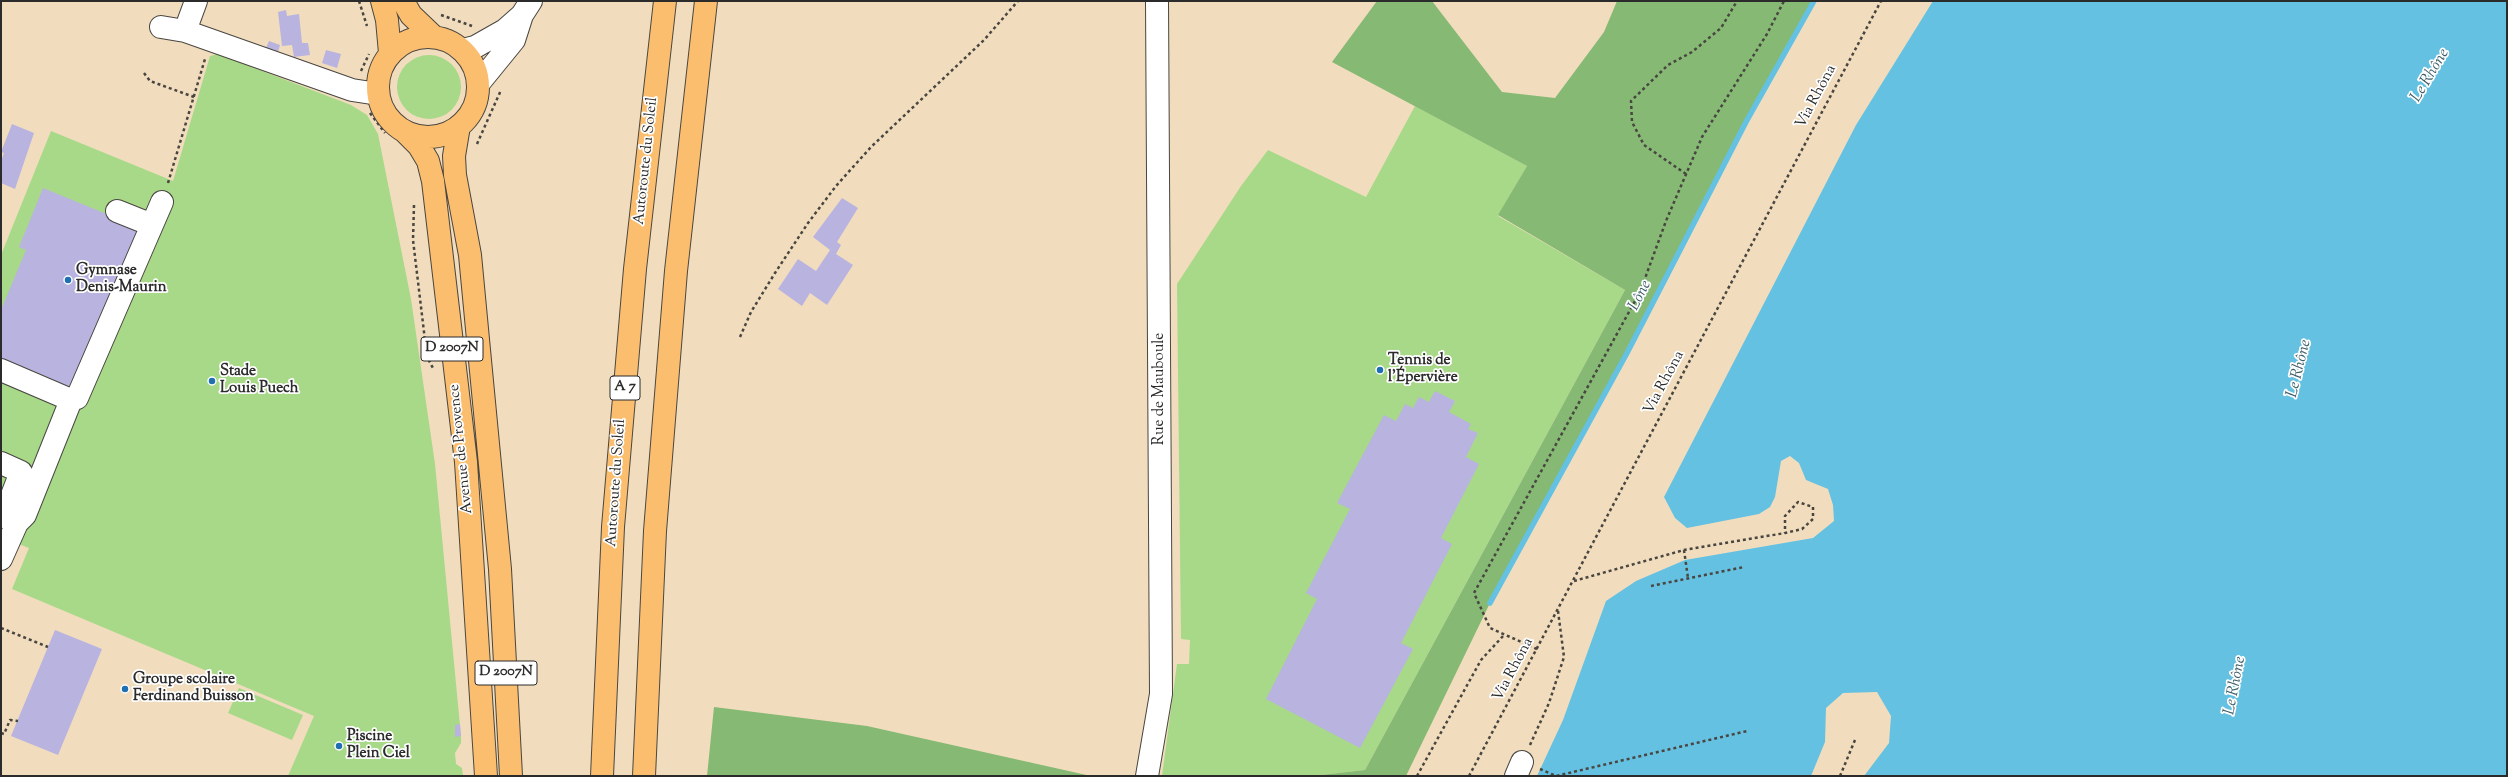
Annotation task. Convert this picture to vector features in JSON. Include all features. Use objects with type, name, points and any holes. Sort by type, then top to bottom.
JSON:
[{"type":"main road","points":[[382,1],[387,20],[390,53]]},
{"type":"main road","points":[[403,1],[411,15],[433,36]]},
{"type":"main road","name":"Autoroute du Soleil","points":[[602,776],[613,527],[635,269],[666,1]]},
{"type":"main road","points":[[644,776],[655,531],[676,271],[706,1]]},
{"type":"main road","points":[[433,36],[449,41],[463,50],[476,71],[479,83],[475,107],[459,126],[447,134],[433,137],[419,136],[405,132],[392,122],[383,109],[378,94],[378,79],[382,66],[390,53],[402,43],[417,37],[433,36]]},
{"type":"main road","name":"Avenue de Provence","points":[[459,126],[454,156],[457,191],[470,255],[500,570],[512,776]]},
{"type":"main road","name":"Avenue de Provence","points":[[405,132],[419,146],[428,161],[434,182],[466,462],[486,776]]},
{"type":"street","points":[[185,30],[196,1]]},
{"type":"street","name":"Rue de Mauboule","points":[[1147,776],[1161,694],[1157,1]]},
{"type":"street","points":[[463,50],[475,47],[505,30],[526,8]]},
{"type":"street","points":[[479,83],[514,40],[526,8]]},
{"type":"street","points":[[162,27],[185,30],[352,90],[378,94]]},
{"type":"street","points":[[1,370],[71,400],[77,398],[162,202]]},
{"type":"street","points":[[117,211],[152,225]]},
{"type":"street","points":[[6,531],[25,515],[71,400]]},
{"type":"street","points":[[1,463],[21,472],[6,531]]},
{"type":"street","points":[[1,563],[1,568]]},
{"type":"path","points":[[740,337],[751,312],[767,286],[808,222],[836,186],[872,147],[984,40],[1018,1]]},
{"type":"path","points":[[1686,174],[1644,145],[1632,122],[1631,102],[1668,65],[1692,52],[1721,28],[1737,1]]},
{"type":"path","points":[[1537,649],[1490,628],[1474,594],[1640,292],[1666,221],[1702,137],[1767,34],[1784,1]]},
{"type":"path","name":"Via Rhôna","points":[[1469,776],[1881,1]]},
{"type":"path","points":[[437,14],[479,29],[488,39]]},
{"type":"path","points":[[162,202],[211,40]]},
{"type":"path","points":[[144,73],[150,81],[194,97]]},
{"type":"path","points":[[454,156],[468,154],[475,150],[502,88]]},
{"type":"path","points":[[414,202],[413,240],[427,357],[436,374]]},
{"type":"path","points":[[1573,582],[1684,550],[1785,533],[1802,529],[1814,519],[1813,507],[1798,502],[1785,516],[1785,533]]},
{"type":"path","points":[[1684,550],[1688,578]]},
{"type":"path","points":[[1651,586],[1744,567]]},
{"type":"path","points":[[1558,611],[1564,657],[1549,703],[1519,769],[1556,776],[1747,731]]},
{"type":"path","points":[[1,628],[48,647]]},
{"type":"path","points":[[1417,776],[1481,660],[1504,635]]},
{"type":"path","points":[[1,733],[4,734],[10,720],[18,721]]},
{"type":"path","points":[[1840,776],[1855,740]]},
{"type":"green space","points":[[1377,1],[1432,1],[1502,92],[1555,98],[1604,32],[1617,1],[1814,1],[1746,122],[1627,353],[1490,603],[1406,776],[1312,776],[1365,770],[1625,290],[1498,215],[1527,166],[1332,62]]},
{"type":"green space","name":"Stade Louis Puech","points":[[218,54],[351,105],[367,115],[378,134],[411,299],[435,464],[461,736],[461,743],[455,753],[456,764],[462,768],[463,776],[288,776],[314,716],[12,589],[29,548],[1,537],[1,255],[51,131],[173,181],[210,56]]},
{"type":"green space","points":[[429,55],[441,57],[452,64],[459,75],[461,87],[459,99],[452,110],[441,117],[429,119],[417,117],[406,110],[399,99],[397,87],[399,75],[406,64],[417,57]]},
{"type":"green space","name":"Tennis de l'Épervière","points":[[1415,106],[1527,166],[1498,216],[1625,290],[1365,770],[1312,776],[1162,776],[1177,664],[1189,664],[1190,640],[1181,639],[1177,284],[1241,186],[1268,150],[1366,197]]},
{"type":"green space","points":[[239,688],[303,715],[292,740],[228,713]]},
{"type":"green space","points":[[714,707],[867,726],[1091,776],[707,776]]},
{"type":"water","name":"Le Rhône","points":[[1933,1],[2507,1],[2507,776],[1864,776],[1889,743],[1891,716],[1877,692],[1843,693],[1826,708],[1825,742],[1811,776],[1537,776],[1563,720],[1606,601],[1636,581],[1685,560],[1813,538],[1834,521],[1833,505],[1828,489],[1806,480],[1799,463],[1790,456],[1781,461],[1775,497],[1770,507],[1759,514],[1687,528],[1675,518],[1664,497],[1856,125]]},
{"type":"building","points":[[286,10],[287,16],[299,14],[302,43],[308,43],[310,55],[294,57],[292,45],[282,46],[278,12]]},
{"type":"building","points":[[269,41],[280,45],[278,52],[266,48]]},
{"type":"building","points":[[326,50],[341,54],[337,68],[322,63]]},
{"type":"building","points":[[12,124],[34,133],[15,189],[1,183],[1,161],[4,153],[1,152]]},
{"type":"building","name":"Gymnase Denis-Maurin","points":[[43,188],[143,229],[74,394],[1,364],[1,310],[26,250],[19,247]]},
{"type":"building","points":[[842,198],[858,208],[837,242],[841,245],[836,254],[853,265],[827,305],[810,293],[802,306],[778,289],[798,259],[816,271],[830,250],[813,237]]},
{"type":"building","points":[[1435,391],[1455,401],[1449,412],[1471,424],[1468,429],[1478,433],[1466,457],[1479,464],[1441,538],[1452,544],[1401,643],[1413,649],[1360,748],[1266,699],[1317,599],[1306,593],[1350,509],[1337,503],[1384,415],[1396,421],[1405,404],[1413,408],[1419,397],[1429,402]]},
{"type":"building","points":[[55,630],[102,649],[58,755],[11,736]]},
{"type":"building","points":[[460,724],[461,736],[455,737],[455,725]]},
{"type":"waterway","name":"Lône","points":[[1490,603],[1627,353],[1746,122],[1814,1]]},
{"type":"place","name":"Gymnase Denis-Maurin","points":[[68,280]]},
{"type":"place","name":"Tennis de l'Épervière","points":[[1380,370]]},
{"type":"place","name":"Stade Louis Puech","points":[[212,381]]},
{"type":"place","name":"Groupe scolaire Ferdinand Buisson","points":[[125,689]]},
{"type":"place","name":"Piscine Plein Ciel","points":[[339,746]]}]
